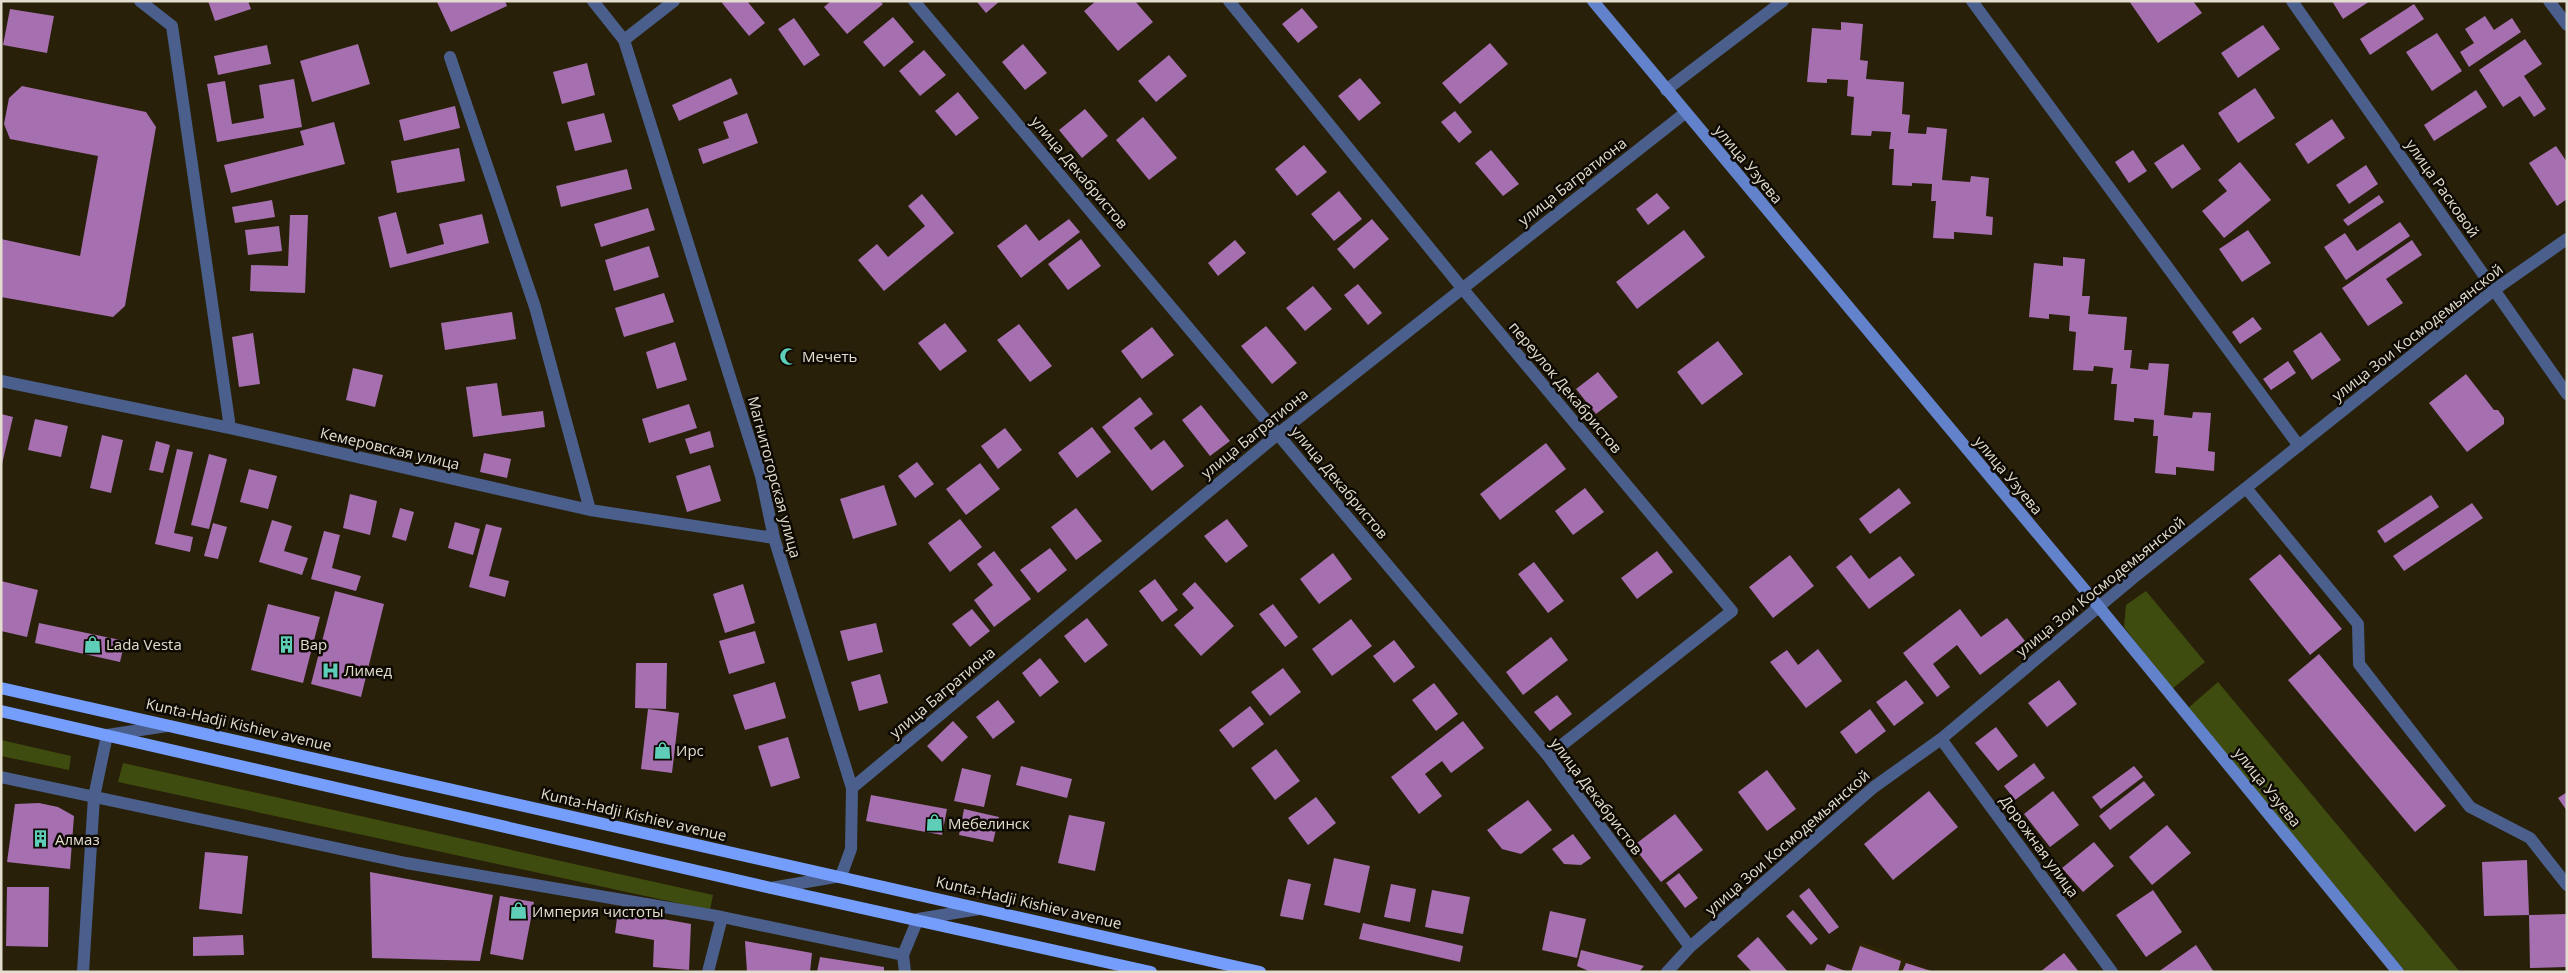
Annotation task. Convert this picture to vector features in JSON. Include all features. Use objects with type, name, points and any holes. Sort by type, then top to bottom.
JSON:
[{"type":"main road","name":"улица Узуева","points":[[1593,1],[2099,607],[2398,972]]},
{"type":"main road","name":"Kunta-Hadji Kishiev avenue","points":[[1,688],[1260,972]]},
{"type":"main road","points":[[1,711],[771,888],[1151,972]]},
{"type":"street","points":[[140,1],[172,26],[230,428]]},
{"type":"street","name":"Магнитогорская улица","points":[[593,1],[624,40],[761,476],[774,538],[852,788],[851,849],[841,876]]},
{"type":"street","points":[[624,40],[674,1]]},
{"type":"street","name":"улица Декабристов","points":[[914,1],[1548,756],[1690,947]]},
{"type":"street","name":"переулок Декабристов","points":[[1230,1],[1462,288],[1732,612],[1548,756]]},
{"type":"street","points":[[1666,90],[1783,1]]},
{"type":"street","points":[[1972,1],[2298,446]]},
{"type":"street","name":"улица Расковой","points":[[2292,1],[2567,394]]},
{"type":"street","points":[[2550,1],[2567,25]]},
{"type":"street","points":[[450,57],[536,307],[590,510]]},
{"type":"street","name":"улица Багратиона","points":[[852,788],[1278,434],[1685,113]]},
{"type":"street","name":"улица Зои Космодемьянской","points":[[1667,972],[1690,947],[1874,787],[1941,739],[2099,607],[2494,290],[2567,239]]},
{"type":"street","name":"Кемеровская улица","points":[[1,381],[230,428],[590,510],[774,538]]},
{"type":"street","points":[[2246,488],[2358,624],[2359,664],[2470,807],[2530,838],[2567,885]]},
{"type":"street","points":[[83,972],[94,797],[107,735],[171,725]]},
{"type":"street","name":"Дорожная улица","points":[[1941,739],[2112,972]]},
{"type":"street","points":[[1,777],[406,863],[722,917],[903,956]]},
{"type":"street","points":[[771,888],[841,876]]},
{"type":"street","points":[[904,972],[903,956],[918,919],[982,908]]},
{"type":"street","points":[[708,972],[722,917]]},
{"type":"shaded area","points":[[1860,941],[1935,972],[1849,972]]},
{"type":"green space","points":[[2146,591],[2205,662],[2172,689],[2124,627],[2126,605]]},
{"type":"green space","points":[[2218,682],[2460,972],[2406,972],[2187,709]]},
{"type":"green space","points":[[1,740],[71,756],[69,770],[1,756]]},
{"type":"green space","points":[[123,763],[713,895],[710,910],[118,782]]},
{"type":"building","points":[[208,1],[248,1],[251,9],[215,21]]},
{"type":"building","points":[[505,1],[507,6],[451,32],[437,2]]},
{"type":"building","points":[[724,1],[747,1],[765,23],[749,36],[722,3]]},
{"type":"building","points":[[831,1],[880,1],[883,4],[847,34],[824,7]]},
{"type":"building","points":[[978,1],[1000,1],[986,13],[977,2]]},
{"type":"building","points":[[1096,1],[1135,1],[1153,22],[1118,51],[1084,11]]},
{"type":"building","points":[[2129,1],[2193,1],[2202,13],[2158,43]]},
{"type":"building","points":[[2332,1],[2370,1],[2343,19]]},
{"type":"building","points":[[2414,4],[2424,19],[2370,55],[2360,39]]},
{"type":"building","points":[[1302,8],[1318,27],[1298,43],[1282,24]]},
{"type":"building","points":[[10,9],[54,16],[47,53],[3,45]]},
{"type":"building","points":[[2485,16],[2494,30],[2512,18],[2521,32],[2469,67],[2460,52],[2474,43],[2465,29]]},
{"type":"building","points":[[893,17],[914,42],[884,67],[863,42]]},
{"type":"building","points":[[794,18],[820,55],[804,66],[778,29]]},
{"type":"building","points":[[1841,22],[1863,24],[1860,60],[1868,61],[1866,79],[1904,82],[1902,114],[1910,115],[1908,133],[1926,134],[1927,127],[1947,129],[1942,180],[1970,182],[1971,176],[1989,178],[1986,216],[1993,217],[1992,235],[1954,232],[1954,239],[1933,238],[1936,201],[1931,201],[1932,184],[1892,185],[1894,149],[1889,149],[1891,132],[1872,131],[1871,136],[1851,135],[1854,97],[1847,96],[1848,80],[1827,79],[1827,83],[1807,82],[1812,28],[1841,30]]},
{"type":"building","points":[[2263,25],[2280,49],[2238,78],[2221,53]]},
{"type":"building","points":[[2437,33],[2462,71],[2432,91],[2406,52]]},
{"type":"building","points":[[2525,39],[2542,64],[2524,76],[2546,109],[2534,117],[2520,96],[2503,107],[2479,70]]},
{"type":"building","points":[[1490,43],[1508,64],[1460,104],[1442,83]]},
{"type":"building","points":[[358,44],[370,84],[312,102],[300,61]]},
{"type":"building","points":[[1023,44],[1047,73],[1025,90],[1002,62]]},
{"type":"building","points":[[267,45],[271,64],[218,75],[214,56]]},
{"type":"building","points":[[924,50],[946,75],[920,96],[899,71]]},
{"type":"building","points":[[1169,55],[1187,76],[1156,102],[1138,81]]},
{"type":"building","points":[[587,63],[595,95],[562,104],[553,72]]},
{"type":"building","points":[[731,78],[738,94],[679,121],[672,105]]},
{"type":"building","points":[[1360,78],[1381,103],[1359,121],[1338,96]]},
{"type":"building","points":[[294,79],[302,127],[217,142],[207,84],[225,81],[232,124],[264,118],[259,85]]},
{"type":"building","points":[[22,86],[146,112],[156,127],[125,306],[113,317],[1,297],[1,239],[80,256],[98,156],[10,139],[4,124],[9,98]]},
{"type":"building","points":[[2255,88],[2275,118],[2238,143],[2218,113]]},
{"type":"building","points":[[2476,90],[2487,107],[2434,141],[2424,125]]},
{"type":"building","points":[[958,92],[979,118],[956,136],[935,111]]},
{"type":"building","points":[[455,106],[460,128],[404,141],[399,120]]},
{"type":"building","points":[[1085,109],[1108,136],[1082,158],[1059,130]]},
{"type":"building","points":[[1455,111],[1472,132],[1459,143],[1441,122]]},
{"type":"building","points":[[604,113],[612,142],[575,151],[567,122]]},
{"type":"building","points":[[747,113],[758,143],[703,164],[698,149],[729,138],[723,122]]},
{"type":"building","points":[[1143,117],[1177,158],[1149,180],[1116,140]]},
{"type":"building","points":[[2332,119],[2345,138],[2308,164],[2295,144]]},
{"type":"building","points":[[334,122],[345,164],[231,193],[224,165],[304,145],[300,131]]},
{"type":"building","points":[[2183,144],[2201,169],[2172,189],[2154,163]]},
{"type":"building","points":[[1304,145],[1327,172],[1297,196],[1275,169]]},
{"type":"building","points":[[2556,146],[2567,162],[2567,199],[2557,206],[2529,163]]},
{"type":"building","points":[[459,148],[465,181],[397,193],[391,161]]},
{"type":"building","points":[[1491,150],[1519,184],[1503,196],[1475,163]]},
{"type":"building","points":[[2133,150],[2147,171],[2129,183],[2115,162]]},
{"type":"building","points":[[2240,162],[2271,200],[2224,238],[2202,211],[2227,191],[2218,180]]},
{"type":"building","points":[[2366,165],[2378,184],[2349,204],[2336,185]]},
{"type":"building","points":[[627,169],[632,189],[561,207],[556,186]]},
{"type":"building","points":[[1339,191],[1362,219],[1334,241],[1311,214]]},
{"type":"building","points":[[1657,193],[1670,208],[1648,225],[1636,209]]},
{"type":"building","points":[[922,194],[954,233],[884,291],[858,260],[877,244],[888,257],[925,226],[908,206]]},
{"type":"building","points":[[2379,195],[2384,202],[2348,226],[2343,220]]},
{"type":"building","points":[[272,200],[275,217],[235,223],[232,207]]},
{"type":"building","points":[[648,208],[655,230],[601,247],[594,224]]},
{"type":"building","points":[[396,212],[407,254],[444,244],[439,224],[482,214],[489,243],[390,268],[378,217]]},
{"type":"building","points":[[290,215],[308,215],[305,293],[250,291],[251,265],[288,266]]},
{"type":"building","points":[[1069,219],[1080,232],[1021,278],[997,246],[1026,224],[1039,241]]},
{"type":"building","points":[[1372,219],[1389,239],[1354,269],[1337,249]]},
{"type":"building","points":[[2400,222],[2410,236],[2346,280],[2324,247],[2345,233],[2357,251]]},
{"type":"building","points":[[279,226],[282,251],[248,255],[245,230]]},
{"type":"building","points":[[1684,230],[1705,257],[1637,309],[1616,282]]},
{"type":"building","points":[[2248,230],[2271,263],[2242,282],[2219,249]]},
{"type":"building","points":[[1081,239],[1101,266],[1068,290],[1048,264]]},
{"type":"building","points":[[1235,240],[1246,253],[1218,276],[1208,263]]},
{"type":"building","points":[[2412,240],[2422,255],[2386,279],[2403,303],[2368,326],[2342,288]]},
{"type":"building","points":[[649,246],[659,277],[614,291],[605,260]]},
{"type":"building","points":[[2063,257],[2085,259],[2082,296],[2090,296],[2088,314],[2127,317],[2124,350],[2132,350],[2130,368],[2148,370],[2149,363],[2169,364],[2164,415],[2192,418],[2193,412],[2211,413],[2208,451],[2215,452],[2214,471],[2176,467],[2176,475],[2155,473],[2158,436],[2153,436],[2154,420],[2134,418],[2134,422],[2114,420],[2117,384],[2111,384],[2113,368],[2094,366],[2093,371],[2073,370],[2076,332],[2069,331],[2070,316],[2049,314],[2049,319],[2029,317],[2034,263],[2063,266]]},
{"type":"building","points":[[1358,284],[1382,313],[1368,325],[1344,295]]},
{"type":"building","points":[[1313,286],[1332,309],[1305,331],[1286,308]]},
{"type":"building","points":[[664,293],[674,322],[624,337],[615,308]]},
{"type":"building","points":[[512,312],[516,339],[445,350],[441,323]]},
{"type":"building","points":[[2253,317],[2262,329],[2240,344],[2232,332]]},
{"type":"building","points":[[945,323],[967,351],[940,371],[918,343]]},
{"type":"building","points":[[1019,324],[1052,366],[1030,382],[997,340]]},
{"type":"building","points":[[1266,326],[1297,363],[1272,384],[1241,346]]},
{"type":"building","points":[[1152,327],[1174,355],[1142,379],[1121,351]]},
{"type":"building","points":[[2321,332],[2341,360],[2312,380],[2293,351]]},
{"type":"building","points":[[253,333],[260,384],[239,387],[232,337]]},
{"type":"building","points":[[1718,341],[1743,374],[1702,405],[1677,372]]},
{"type":"building","points":[[675,342],[687,380],[657,389],[646,352]]},
{"type":"building","points":[[2288,361],[2296,373],[2271,390],[2263,379]]},
{"type":"building","points":[[353,368],[383,375],[375,407],[346,400]]},
{"type":"building","points":[[1598,372],[1618,397],[1596,414],[1576,389]]},
{"type":"building","points":[[2466,374],[2494,410],[2498,410],[2504,418],[2504,424],[2467,452],[2429,403]]},
{"type":"building","points":[[497,383],[502,416],[543,411],[545,427],[473,437],[466,387]]},
{"type":"building","points":[[1140,397],[1153,414],[1134,428],[1151,450],[1164,440],[1184,466],[1152,491],[1102,427]]},
{"type":"building","points":[[689,404],[697,428],[649,443],[642,419]]},
{"type":"building","points":[[1201,405],[1230,441],[1210,456],[1182,420]]},
{"type":"building","points":[[1,414],[13,417],[2,464],[1,464]]},
{"type":"building","points":[[35,419],[68,426],[61,457],[28,450]]},
{"type":"building","points":[[1092,427],[1111,452],[1077,478],[1058,453]]},
{"type":"building","points":[[1005,428],[1022,450],[998,469],[981,446]]},
{"type":"building","points":[[710,431],[714,447],[690,454],[685,439]]},
{"type":"building","points":[[102,435],[123,440],[111,493],[90,488]]},
{"type":"building","points":[[156,441],[170,445],[163,473],[149,470]]},
{"type":"building","points":[[1546,443],[1566,469],[1500,520],[1480,494]]},
{"type":"building","points":[[177,449],[193,452],[174,533],[193,537],[190,552],[155,544]]},
{"type":"building","points":[[484,453],[511,459],[507,478],[480,472]]},
{"type":"building","points":[[209,454],[227,459],[209,529],[191,525]]},
{"type":"building","points":[[917,462],[934,484],[915,498],[898,476]]},
{"type":"building","points":[[980,463],[1000,489],[966,515],[946,489]]},
{"type":"building","points":[[710,465],[721,501],[687,512],[676,476]]},
{"type":"building","points":[[249,469],[277,476],[268,509],[240,502]]},
{"type":"building","points":[[884,485],[897,525],[853,539],[840,499]]},
{"type":"building","points":[[1585,488],[1604,512],[1573,535],[1555,511]]},
{"type":"building","points":[[1899,488],[1911,503],[1870,534],[1859,519]]},
{"type":"building","points":[[350,494],[377,501],[370,535],[343,528]]},
{"type":"building","points":[[2431,495],[2439,507],[2385,543],[2377,531]]},
{"type":"building","points":[[2472,503],[2483,518],[2404,571],[2393,556]]},
{"type":"building","points":[[400,508],[414,512],[406,541],[392,537]]},
{"type":"building","points":[[1076,508],[1102,541],[1076,560],[1051,527]]},
{"type":"building","points":[[960,519],[982,547],[950,572],[928,543]]},
{"type":"building","points":[[1227,519],[1248,546],[1226,563],[1204,536]]},
{"type":"building","points":[[272,520],[292,526],[284,551],[308,558],[302,575],[259,562]]},
{"type":"building","points":[[455,522],[480,529],[473,555],[448,548]]},
{"type":"building","points":[[213,523],[227,527],[218,559],[204,556]]},
{"type":"building","points":[[486,524],[502,528],[489,576],[509,581],[505,597],[469,587]]},
{"type":"building","points":[[324,531],[340,535],[332,568],[361,576],[356,591],[311,579]]},
{"type":"building","points":[[1050,548],[1067,570],[1038,593],[1020,570]]},
{"type":"building","points":[[994,551],[1031,599],[994,627],[974,600],[993,585],[977,564]]},
{"type":"building","points":[[1657,551],[1673,572],[1637,599],[1621,578]]},
{"type":"building","points":[[1333,553],[1352,579],[1319,604],[1300,579]]},
{"type":"building","points":[[2280,554],[2342,629],[2310,655],[2249,579]]},
{"type":"building","points":[[1790,555],[1814,586],[1773,618],[1749,587]]},
{"type":"building","points":[[1851,555],[1869,579],[1900,556],[1915,575],[1869,609],[1836,567]]},
{"type":"building","points":[[1534,562],[1564,601],[1548,613],[1518,574]]},
{"type":"building","points":[[1155,579],[1178,610],[1162,622],[1139,591]]},
{"type":"building","points":[[1,581],[38,590],[27,637],[1,631]]},
{"type":"building","points":[[1195,582],[1234,626],[1201,656],[1174,625],[1194,608],[1182,594]]},
{"type":"building","points":[[743,584],[755,623],[725,633],[713,594]]},
{"type":"building","points":[[335,591],[384,604],[361,697],[311,684]]},
{"type":"building","name":"Вар","points":[[268,604],[320,617],[303,683],[251,670]]},
{"type":"building","points":[[1273,604],[1298,637],[1285,647],[1259,614]]},
{"type":"building","points":[[972,609],[990,631],[970,647],[952,624]]},
{"type":"building","points":[[1960,609],[1981,637],[2007,618],[2025,641],[1980,675],[1957,645],[1933,664],[1950,687],[1937,697],[1903,653]]},
{"type":"building","points":[[1087,618],[1108,645],[1085,663],[1064,636]]},
{"type":"building","points":[[1351,619],[1372,646],[1332,676],[1312,649]]},
{"type":"building","points":[[39,623],[125,641],[120,662],[35,643]]},
{"type":"building","points":[[876,623],[883,652],[848,661],[840,631]]},
{"type":"building","points":[[755,631],[765,663],[729,674],[719,641]]},
{"type":"building","points":[[1551,637],[1568,660],[1523,695],[1506,672]]},
{"type":"building","points":[[1394,640],[1415,667],[1394,683],[1373,656]]},
{"type":"building","points":[[1818,649],[1842,681],[1806,708],[1770,662],[1787,650],[1798,665]]},
{"type":"building","points":[[2319,654],[2446,806],[2415,832],[2288,680]]},
{"type":"building","points":[[1040,658],[1059,682],[1040,697],[1022,673]]},
{"type":"building","points":[[636,663],[667,663],[666,709],[635,708]]},
{"type":"building","points":[[1283,668],[1301,692],[1270,716],[1251,692]]},
{"type":"building","points":[[880,674],[888,703],[859,711],[851,682]]},
{"type":"building","points":[[1906,680],[1924,703],[1894,726],[1876,702]]},
{"type":"building","points":[[2059,680],[2077,704],[2047,727],[2028,703]]},
{"type":"building","points":[[775,682],[786,718],[745,730],[733,695]]},
{"type":"building","points":[[1434,683],[1458,714],[1436,731],[1412,700]]},
{"type":"building","points":[[1557,695],[1572,714],[1550,731],[1534,712]]},
{"type":"building","points":[[998,700],[1015,722],[993,739],[976,717]]},
{"type":"building","points":[[1250,706],[1264,724],[1233,748],[1219,730]]},
{"type":"building","points":[[648,709],[679,713],[672,773],[641,769]]},
{"type":"building","points":[[1870,709],[1886,731],[1856,754],[1840,732]]},
{"type":"building","points":[[953,721],[968,737],[942,762],[927,746]]},
{"type":"building","points":[[1463,721],[1484,748],[1451,773],[1442,761],[1425,774],[1442,796],[1419,814],[1391,777]]},
{"type":"building","points":[[1996,727],[2018,756],[1998,771],[1975,743]]},
{"type":"building","points":[[788,737],[800,778],[771,787],[758,746]]},
{"type":"building","points":[[1276,749],[1300,781],[1275,800],[1251,768]]},
{"type":"building","points":[[2034,763],[2045,778],[2015,800],[2004,786]]},
{"type":"building","points":[[1021,766],[1072,779],[1067,798],[1016,785]]},
{"type":"building","points":[[2134,766],[2143,777],[2101,809],[2092,797]]},
{"type":"building","points":[[962,768],[991,775],[984,807],[954,801]]},
{"type":"building","points":[[1767,770],[1796,809],[1767,831],[1738,792]]},
{"type":"building","points":[[2144,781],[2155,795],[2110,830],[2099,816]]},
{"type":"building","points":[[1929,791],[1958,827],[1893,880],[1864,844]]},
{"type":"building","points":[[2053,791],[2079,825],[2050,847],[2024,814]]},
{"type":"building","points":[[2567,792],[2567,811],[2558,798]]},
{"type":"building","points":[[871,795],[947,809],[942,835],[866,821]]},
{"type":"building","points":[[1316,797],[1336,823],[1308,845],[1288,818]]},
{"type":"building","points":[[1528,800],[1552,830],[1521,854],[1502,849],[1487,830]]},
{"type":"building","name":"Алмаз","points":[[39,803],[58,807],[74,816],[70,869],[7,862],[15,804]]},
{"type":"building","points":[[964,809],[999,817],[993,842],[959,835]]},
{"type":"building","points":[[1675,814],[1703,850],[1661,882],[1633,846]]},
{"type":"building","points":[[1069,815],[1105,822],[1095,871],[1058,863]]},
{"type":"building","points":[[2167,825],[2191,853],[2152,885],[2129,857]]},
{"type":"building","points":[[1573,834],[1591,858],[1581,865],[1564,864],[1552,849]]},
{"type":"building","points":[[2094,842],[2114,866],[2083,892],[2062,868]]},
{"type":"building","points":[[205,852],[248,856],[242,914],[199,909]]},
{"type":"building","points":[[1334,858],[1370,866],[1360,913],[1324,905]]},
{"type":"building","points":[[2527,860],[2529,915],[2484,916],[2482,862]]},
{"type":"building","points":[[370,872],[493,895],[480,961],[372,958]]},
{"type":"building","points":[[1679,873],[1698,898],[1685,908],[1666,883]]},
{"type":"building","points":[[1288,879],[1311,884],[1303,920],[1280,916]]},
{"type":"building","points":[[1391,884],[1416,889],[1410,922],[1384,917]]},
{"type":"building","points":[[7,887],[49,887],[48,947],[6,946]]},
{"type":"building","points":[[1809,888],[1839,927],[1829,934],[1799,896]]},
{"type":"building","points":[[1432,890],[1470,897],[1463,934],[1425,927]]},
{"type":"building","points":[[2153,890],[2182,932],[2146,957],[2116,915]]},
{"type":"building","points":[[500,896],[534,902],[523,960],[490,954]]},
{"type":"building","points":[[1793,910],[1818,939],[1811,945],[1786,916]]},
{"type":"building","points":[[618,911],[691,924],[689,970],[653,967],[654,940],[615,933]]},
{"type":"building","points":[[1550,911],[1586,919],[1577,958],[1542,950]]},
{"type":"building","points":[[2567,914],[2567,967],[2530,968],[2529,915]]},
{"type":"building","points":[[1363,923],[1463,946],[1460,962],[1359,939]]},
{"type":"building","points":[[243,935],[244,955],[193,956],[193,937]]},
{"type":"building","points":[[1758,937],[1788,972],[1752,972],[1737,956]]},
{"type":"building","points":[[745,941],[812,953],[810,972],[747,972]]},
{"type":"building","points":[[2196,945],[2214,972],[2158,972]]},
{"type":"building","points":[[1860,946],[1901,961],[1898,972],[1851,972]]},
{"type":"building","points":[[1581,950],[1644,966],[1639,972],[1591,972],[1577,966]]},
{"type":"building","points":[[2064,953],[2079,972],[2040,972]]},
{"type":"building","points":[[820,957],[884,967],[884,972],[817,972]]},
{"type":"building","points":[[1906,963],[1931,971],[1931,972],[1902,972]]},
{"type":"building","points":[[1827,964],[1848,972],[1824,972]]},
{"type":"place","name":"Мечеть","points":[[788,356]]},
{"type":"place","name":"Lada Vesta","points":[[92,644]]},
{"type":"place","name":"Вар","points":[[286,644]]},
{"type":"place","name":"Лимед","points":[[330,670]]},
{"type":"place","name":"Ирс","points":[[662,750]]},
{"type":"place","name":"Мебелинск","points":[[934,823]]},
{"type":"place","name":"Алмаз","points":[[41,839]]},
{"type":"place","name":"Империя чистоты","points":[[518,911]]}]
